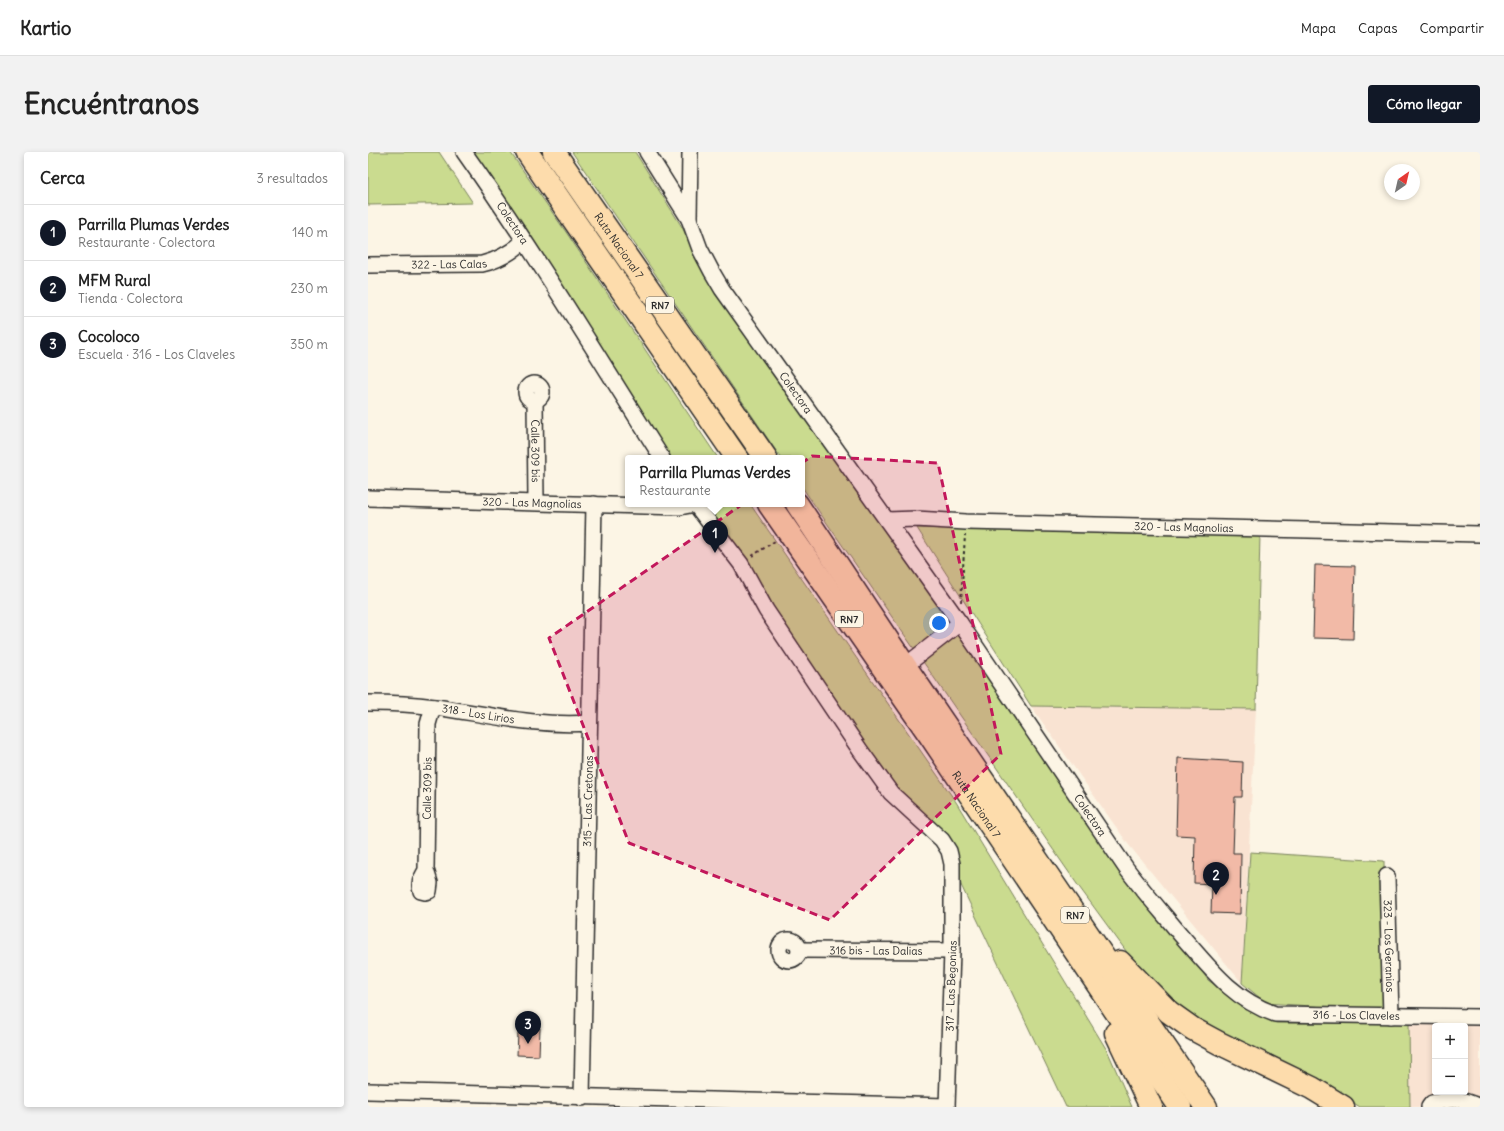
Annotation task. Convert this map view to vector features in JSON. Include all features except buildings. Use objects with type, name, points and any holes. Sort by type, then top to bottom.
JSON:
[{"type":"highway","name":"Ruta Nacional 7","points":[[527,152],[735,455]]},
{"type":"highway","name":"Ruta Nacional 7","points":[[554,152],[764,455]]},
{"type":"highway","name":"Ruta Nacional 7","points":[[771,507],[929,734],[1180,1107]]},
{"type":"highway","name":"Ruta Nacional 7","points":[[799,507],[905,666],[1206,1107]]},
{"type":"highway","points":[[1063,897],[1104,942],[1124,967],[1169,1012],[1193,1029],[1312,1088],[1343,1107]]},
{"type":"highway","points":[[1068,941],[1124,1048],[1151,1107]]},
{"type":"street","name":"Colectora","points":[[464,152],[524,241],[660,455]]},
{"type":"street","name":"Colectora","points":[[646,152],[689,220],[700,249],[719,283],[960,623],[1140,887],[1222,982],[1237,994]]},
{"type":"street","points":[[689,220],[690,152]]},
{"type":"street","name":"322 - Las Calas","points":[[368,265],[482,264],[493,262],[514,251],[524,241]]},
{"type":"street","name":"Calle 309 bis","points":[[535,400],[536,502]]},
{"type":"street","name":"320 - Las Magnolias","points":[[368,498],[625,505]]},
{"type":"street","name":"315 - Las Cretonas","points":[[582,1098],[594,504]]},
{"type":"street","points":[[697,507],[741,564]]},
{"type":"street","name":"320 - Las Magnolias","points":[[887,520],[916,519],[966,522],[1480,534]]},
{"type":"street","name":"317 - Las Begonias","points":[[741,564],[766,610],[860,750],[891,793],[942,840],[949,851],[952,864],[952,951],[947,1106]]},
{"type":"street","points":[[905,666],[960,623]]},
{"type":"street","name":"318 - Los Lirios","points":[[368,703],[433,707],[525,721],[575,724],[589,723]]},
{"type":"street","name":"Calle 309 bis","points":[[426,870],[428,724],[433,707]]},
{"type":"street","name":"323 - Los Geranios","points":[[1387,876],[1391,1016]]},
{"type":"street","name":"316 bis - Las Dalias","points":[[799,950],[952,951]]},
{"type":"street","name":"316 - Los Claveles","points":[[1237,994],[1262,1010],[1275,1014],[1480,1017]]},
{"type":"street","points":[[368,1092],[562,1101],[582,1098],[947,1106]]},
{"type":"street","points":[[1429,1107],[1432,1103],[1455,1098],[1480,1107]]},
{"type":"path","points":[[960,623],[966,522]]},
{"type":"path","points":[[741,564],[788,532]]},
{"type":"highlighted area","points":[[812,456],[938,463],[1001,754],[830,920],[629,843],[549,638]]},
{"type":"shaded area","points":[[1031,706],[1256,709],[1242,983],[1128,844]]},
{"type":"shaded area","points":[[1409,1023],[1432,1023],[1432,1095],[1468,1095],[1468,1024],[1480,1024],[1480,1107],[1410,1107]]},
{"type":"green space","points":[[368,152],[439,152],[473,203],[368,205]]},
{"type":"green space","points":[[471,152],[510,152],[566,232],[716,455],[664,455]]},
{"type":"green space","points":[[572,152],[635,152],[682,227],[696,257],[1208,980],[1240,1003],[1276,1023],[1409,1023],[1410,1107],[1360,1107],[1320,1081],[1204,1029],[1148,981],[1077,884],[805,491],[805,455],[779,455]]},
{"type":"green space","points":[[703,507],[752,507],[956,802],[1108,1052],[1132,1107],[1066,1107],[961,885],[954,848],[934,821],[901,794],[854,733]]},
{"type":"green space","points":[[917,528],[1260,534],[1256,709],[1031,706]]},
{"type":"green space","points":[[1250,852],[1384,861],[1385,1011],[1266,1003],[1242,983]]},
{"type":"place","name":"Parrilla Plumas Verdes","points":[[715,553]]},
{"type":"place","name":"MFM Rural","points":[[1216,895]]},
{"type":"place","name":"Cocoloco","points":[[528,1044]]}]
